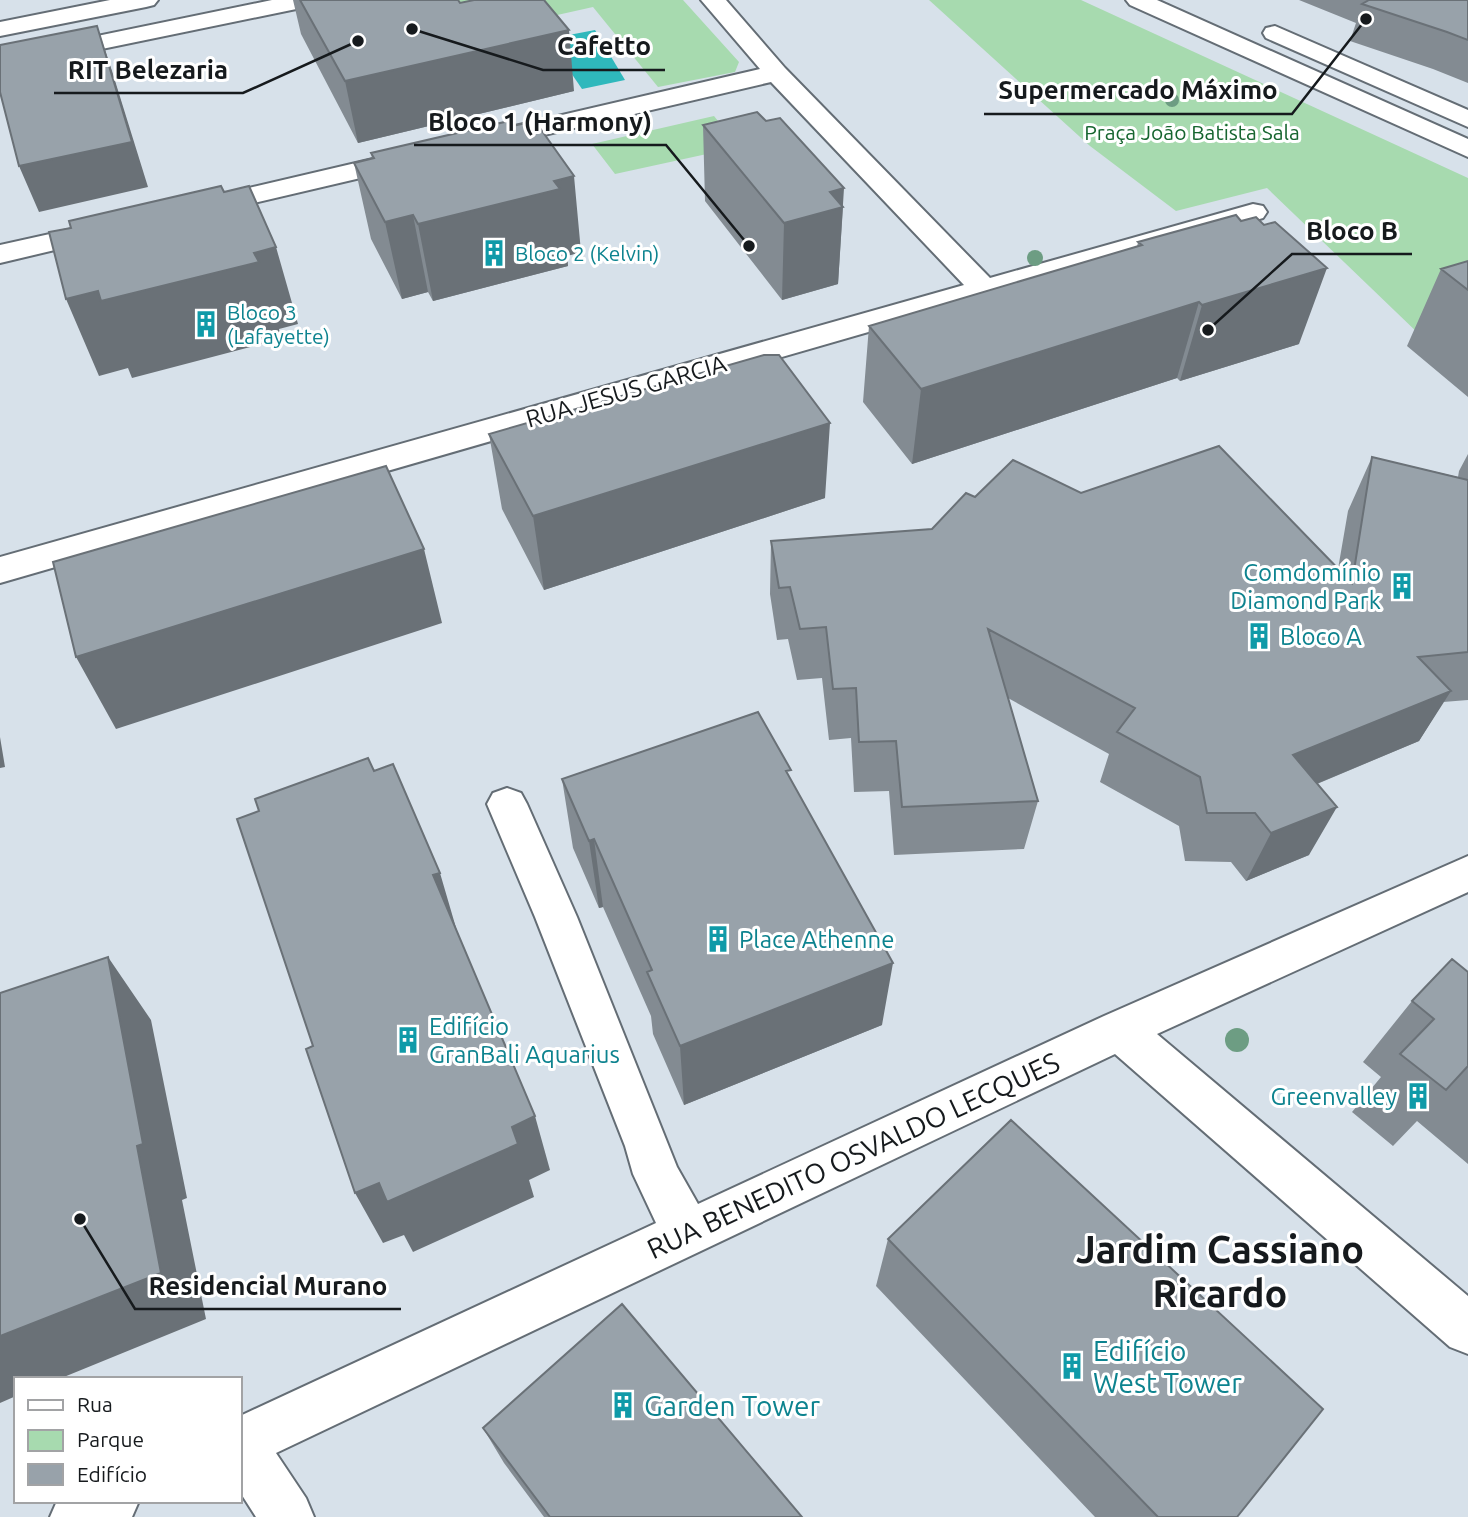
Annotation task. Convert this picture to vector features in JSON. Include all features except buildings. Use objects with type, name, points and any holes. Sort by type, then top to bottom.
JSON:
[{"type":"street","points":[[0,29],[146,0]]},
{"type":"street","points":[[0,63],[306,0]]},
{"type":"street","points":[[713,0],[776,73],[984,289]]},
{"type":"street","points":[[1138,0],[1468,149]]},
{"type":"street","points":[[1252,23],[1468,119]]},
{"type":"street","points":[[463,146],[776,73]]},
{"type":"street","points":[[177,213],[436,152]]},
{"type":"street","name":"RUA JESUS GARCIA","points":[[0,570],[1253,212]]},
{"type":"street","points":[[0,254],[122,226]]},
{"type":"street","points":[[507,804],[648,1146],[656,1174],[687,1233]]},
{"type":"street","name":"RUA BENEDITO OSVALDO LECQUES","points":[[242,1443],[1120,1030],[1468,873]]},
{"type":"street","points":[[1120,1030],[1468,1329]]},
{"type":"street","points":[[242,1447],[287,1517]]},
{"type":"street","points":[[77,1517],[108,1503]]},
{"type":"green space","points":[[418,0],[683,0],[739,62],[735,72],[658,87],[593,7],[450,39]]},
{"type":"green space","name":"Praça João Batista Sala","points":[[929,0],[1081,0],[1468,178],[1468,320],[1421,336],[1267,188],[1176,211],[1090,146]]},
{"type":"green space","points":[[714,116],[739,147],[615,174],[592,144]]},
{"type":"water","points":[[595,30],[625,80],[582,89],[548,39]]},
{"type":"place","name":"Supermercado Máximo","points":[[1366,19]]},
{"type":"place","name":"Cafetto","points":[[412,29]]},
{"type":"place","name":"RIT Belezaria","points":[[358,41]]},
{"type":"place","name":"Bloco 1 (Harmony)","points":[[749,246]]},
{"type":"place","name":"Bloco 2 (Kelvin)","points":[[494,253]]},
{"type":"place","name":"Bloco 3 (Lafayette)","points":[[206,324]]},
{"type":"place","name":"Bloco B","points":[[1208,330]]},
{"type":"place","name":"Comdomínio Diamond Park","points":[[1402,586]]},
{"type":"place","name":"Bloco A","points":[[1259,636]]},
{"type":"place","name":"Place Athenne","points":[[718,939]]},
{"type":"place","name":"Edifício GranBali Aquarius","points":[[408,1040]]},
{"type":"place","name":"Greenvalley","points":[[1418,1096]]},
{"type":"place","name":"Residencial Murano","points":[[80,1219]]},
{"type":"place","name":"Edifício West Tower","points":[[1072,1366]]},
{"type":"place","name":"Garden Tower","points":[[623,1405]]},
{"type":"district","name":"Jardim Cassiano Ricardo","points":[[1220,1271]]}]
